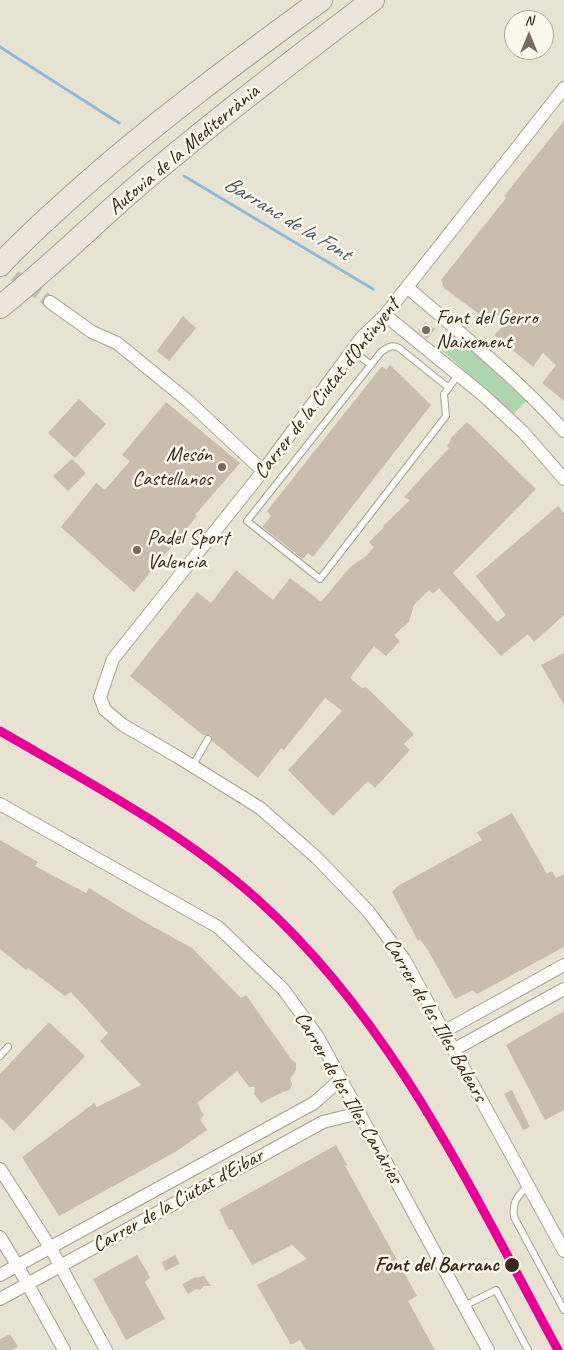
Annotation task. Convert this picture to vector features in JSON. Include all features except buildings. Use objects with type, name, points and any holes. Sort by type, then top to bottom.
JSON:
[{"type":"highway","name":"Autovia de la Mediterrània","points":[[0,265],[9,252],[171,112],[321,0]]},
{"type":"highway","name":"Autovia de la Mediterrània","points":[[0,307],[25,288],[132,190],[202,132],[373,0]]},
{"type":"highway","points":[[0,319],[25,288]]},
{"type":"street","name":"Carrer de la Ciutat d'Ontinyent","points":[[100,697],[113,659],[262,471],[362,337],[385,315],[564,88]]},
{"type":"street","points":[[407,287],[546,410],[564,431]]},
{"type":"street","points":[[50,302],[92,332],[117,343],[188,401],[262,471]]},
{"type":"street","points":[[385,315],[482,395],[523,432],[564,479]]},
{"type":"street","name":"Carrer de les Illes Balears","points":[[100,697],[105,710],[123,725],[192,765],[260,808],[317,858],[368,911],[404,958],[564,1251]]},
{"type":"street","name":"Carrer de les Illes Canàries","points":[[0,804],[218,927],[283,989],[318,1037],[488,1350]]},
{"type":"street","points":[[445,1031],[564,965]]},
{"type":"street","points":[[454,1049],[564,989]]},
{"type":"street","name":"Carrer de la Ciutat d'Eibar","points":[[0,1275],[314,1103],[341,1080]]},
{"type":"street","name":"Carrer de la Ciutat d'Eibar","points":[[0,1299],[322,1122],[359,1113]]},
{"type":"street","points":[[0,1169],[50,1247],[106,1350]]},
{"type":"street","points":[[0,1237],[18,1265],[64,1350]]},
{"type":"lane","points":[[449,388],[394,346],[388,347],[371,364],[247,521],[320,579],[446,416],[444,394],[449,388],[458,375]]},
{"type":"lane","points":[[352,350],[371,364]]},
{"type":"lane","points":[[192,765],[208,739]]},
{"type":"lane","points":[[0,1056],[8,1047]]},
{"type":"lane","points":[[528,1185],[516,1200],[513,1207],[514,1217],[564,1310]]},
{"type":"lane","points":[[464,1306],[496,1290],[528,1350]]},
{"type":"green space","points":[[450,333],[491,367],[526,401],[514,414],[439,348]]},
{"type":"waterway","name":"Barranc de la Font","points":[[0,47],[119,123]]},
{"type":"waterway","name":"Barranc de la Font","points":[[184,176],[373,289]]},
{"type":"tunnel","points":[[0,265],[50,302]]},
{"type":"transit line","points":[[0,731],[133,809],[198,852],[258,900],[306,948],[350,1000],[390,1054],[427,1112],[461,1170],[558,1350]]},
{"type":"place","name":"Font del Gerro Naixement","points":[[426,330]]},
{"type":"place","name":"Mesón Castellanos","points":[[222,467]]},
{"type":"place","name":"Padel Sport Valencia","points":[[137,550]]},
{"type":"place","name":"Font del Barranc","points":[[512,1265]]}]
